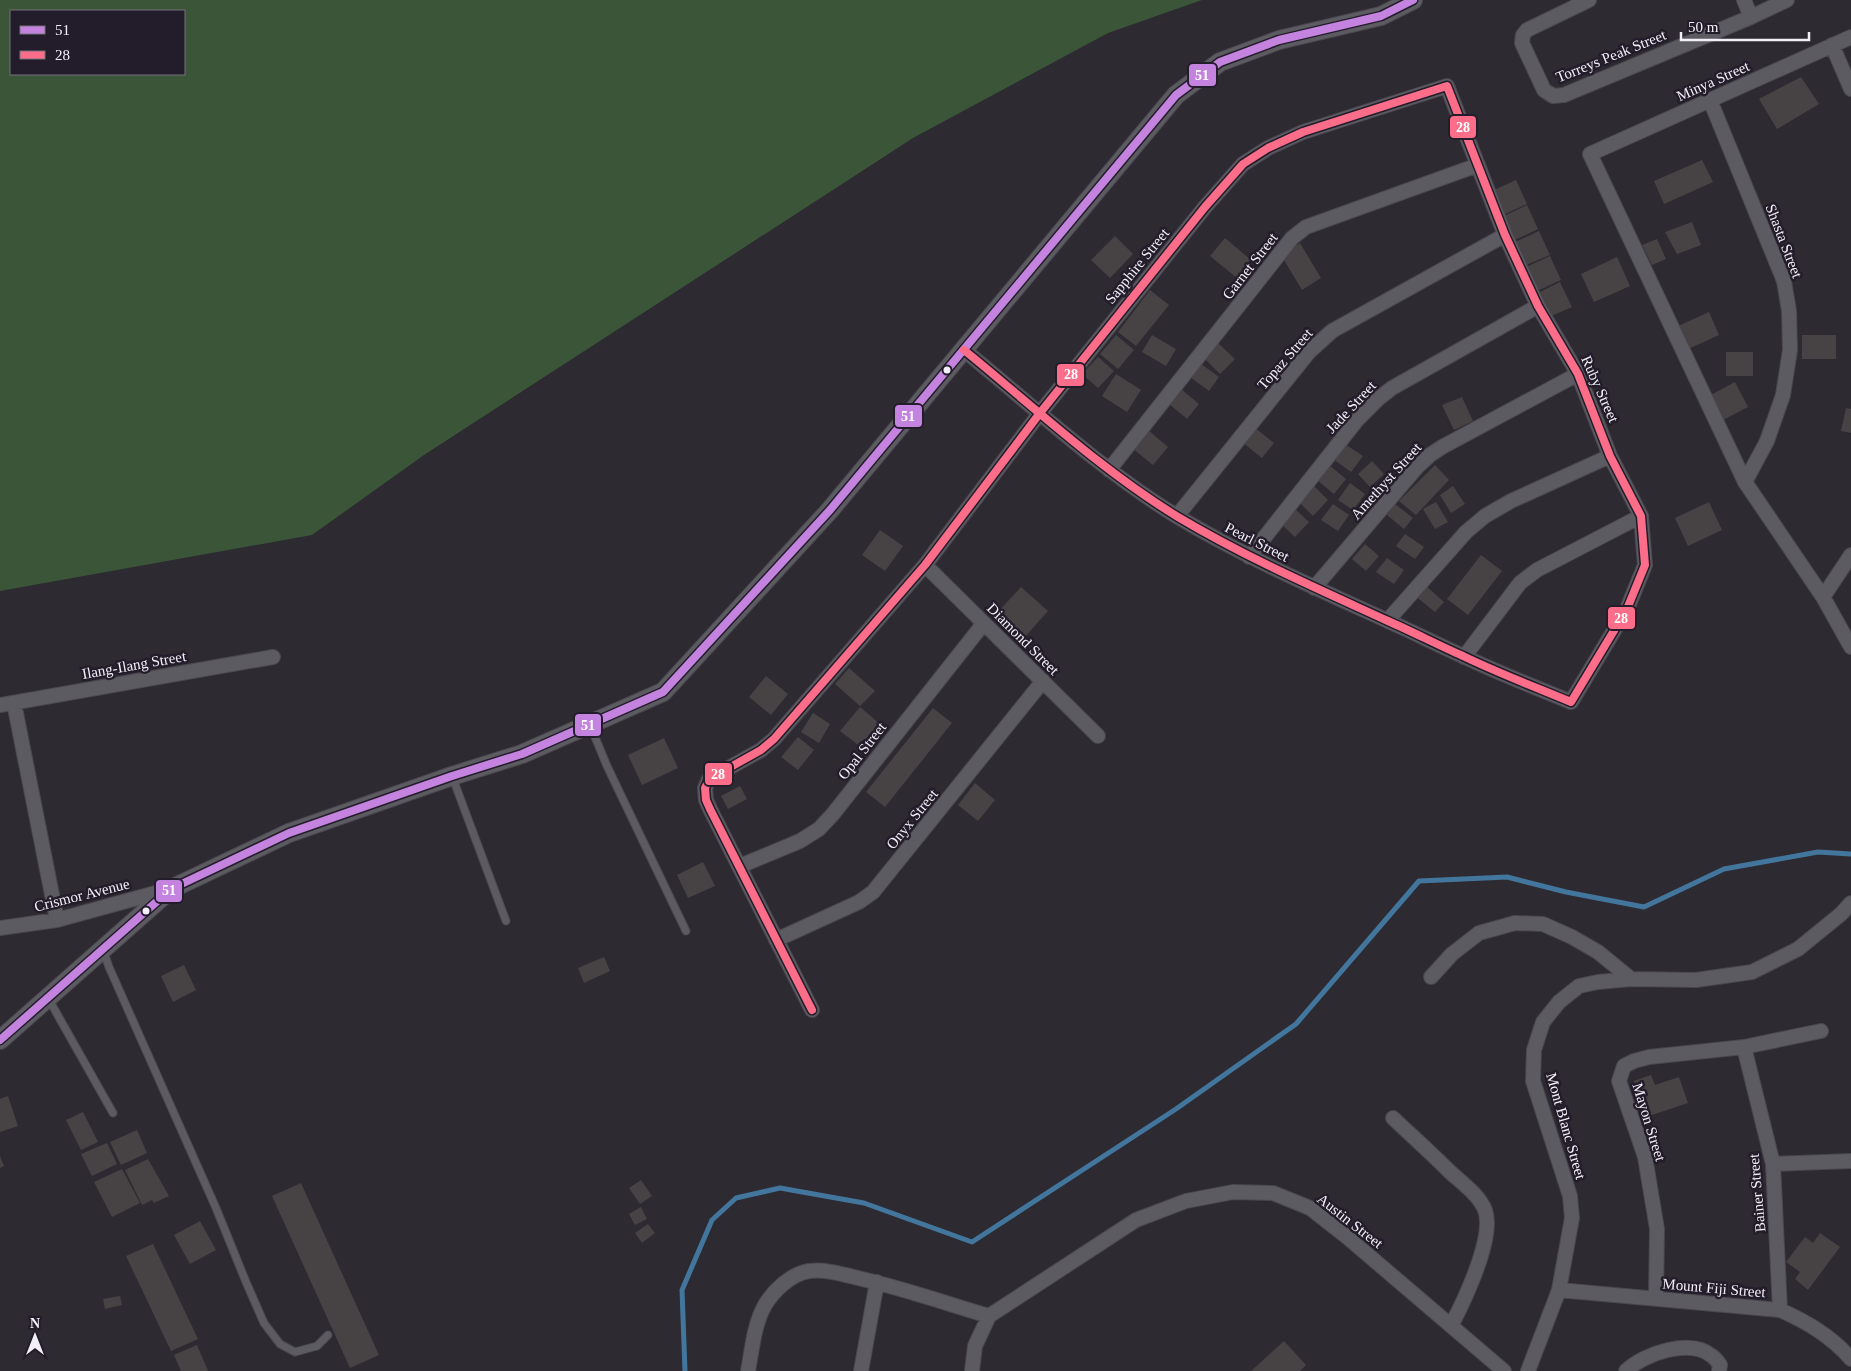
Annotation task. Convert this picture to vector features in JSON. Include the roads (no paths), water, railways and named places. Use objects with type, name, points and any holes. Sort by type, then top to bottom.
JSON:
[{"type":"street","points":[[0,1040],[171,889],[289,833],[452,776],[522,754],[663,692],[830,510],[1176,95],[1220,62],[1279,40],[1380,16],[1413,0]]},
{"type":"street","name":"Torreys Peak Street","points":[[1589,0],[1527,30],[1523,36],[1522,43],[1544,90],[1553,96],[1564,95],[1751,17],[1787,0]]},
{"type":"street","points":[[1744,0],[1751,17]]},
{"type":"street","name":"Minya Street","points":[[1745,482],[1590,154],[1851,37]]},
{"type":"street","points":[[1832,45],[1851,90]]},
{"type":"street","name":"Ruby Street","points":[[1447,86],[1505,235],[1538,306],[1578,374],[1610,456],[1641,516],[1645,565],[1627,609],[1571,702]]},
{"type":"street","name":"Sapphire Street","points":[[740,866],[706,800],[705,788],[709,779],[761,750],[774,739],[925,565],[1040,413],[1205,207],[1243,164],[1268,148],[1303,132],[1447,86]]},
{"type":"street","name":"Shasta Street","points":[[1710,100],[1784,281],[1789,311],[1790,350],[1783,395],[1767,441],[1745,482]]},
{"type":"street","name":"Garnet Street","points":[[1109,470],[1292,238],[1306,227],[1478,166]]},
{"type":"street","name":"Topaz Street","points":[[1177,516],[1309,352],[1321,340],[1332,331],[1505,235]]},
{"type":"street","name":"Jade Street","points":[[1249,557],[1357,420],[1378,398],[1392,388],[1538,306]]},
{"type":"street","name":"Pearl Street","points":[[964,350],[1109,470],[1177,516],[1249,557],[1314,588],[1388,620],[1464,657],[1571,702]]},
{"type":"street","name":"Amethyst Street","points":[[1314,588],[1417,467],[1430,455],[1578,374]]},
{"type":"street","points":[[1388,620],[1466,532],[1486,516],[1511,501],[1610,456]]},
{"type":"street","points":[[1745,482],[1823,597],[1851,647]]},
{"type":"street","points":[[1464,657],[1520,583],[1537,570],[1641,516]]},
{"type":"street","points":[[1823,597],[1851,555]]},
{"type":"street","name":"Diamond Street","points":[[925,565],[1098,736]]},
{"type":"street","name":"Opal Street","points":[[740,866],[800,841],[819,829],[833,814],[984,623]]},
{"type":"street","name":"Ilang-Ilang Street","points":[[7,704],[273,657]]},
{"type":"street","name":"Onyx Street","points":[[776,940],[859,902],[873,892],[1043,682]]},
{"type":"street","points":[[7,704],[56,920]]},
{"type":"street","points":[[740,866],[812,1010]]},
{"type":"street","name":"Crismor Avenue","points":[[0,928],[56,920],[171,889]]},
{"type":"street","name":"Mont Blanc Street","points":[[1528,1371],[1559,1290],[1572,1218],[1570,1196],[1533,1081],[1534,1050],[1543,1022],[1559,1002],[1579,986],[1631,979],[1696,980],[1752,972],[1798,949],[1841,914],[1851,903]]},
{"type":"street","points":[[1431,977],[1452,954],[1478,933],[1515,922],[1543,924],[1572,937],[1598,952],[1631,979]]},
{"type":"street","name":"Mayon Street","points":[[1656,1299],[1657,1229],[1645,1157],[1619,1080],[1624,1066],[1649,1057],[1744,1046],[1821,1031]]},
{"type":"street","name":"Bainer Street","points":[[1744,1046],[1773,1164],[1780,1310]]},
{"type":"street","points":[[1394,1118],[1474,1194],[1485,1210],[1488,1228],[1484,1247],[1466,1298],[1452,1326]]},
{"type":"street","points":[[1773,1164],[1851,1161]]},
{"type":"street","name":"Austin Street","points":[[989,1316],[1136,1220],[1186,1201],[1233,1192],[1273,1193],[1310,1208],[1347,1237],[1504,1371]]},
{"type":"street","points":[[748,1371],[758,1320],[765,1304],[791,1278],[809,1271],[831,1271],[877,1282],[989,1316],[975,1346],[972,1371]]},
{"type":"street","points":[[861,1371],[877,1282]]},
{"type":"street","name":"Mount Fiji Street","points":[[1559,1290],[1780,1310],[1804,1321],[1821,1332],[1837,1343],[1851,1358]]},
{"type":"street","points":[[1626,1371],[1651,1354],[1674,1348],[1696,1349],[1712,1355],[1720,1365],[1718,1371]]},
{"type":"lane","points":[[590,724],[607,766],[686,931]]},
{"type":"lane","points":[[452,776],[506,921]]},
{"type":"lane","points":[[103,950],[216,1208],[264,1323],[280,1344],[294,1352],[318,1346],[328,1335]]},
{"type":"lane","points":[[48,998],[113,1113]]},
{"type":"waterway","points":[[685,1371],[682,1290],[712,1220],[736,1198],[780,1188],[864,1203],[972,1242],[1176,1109],[1296,1024],[1419,881],[1507,877],[1566,892],[1644,907],[1724,869],[1818,852],[1851,854]]}]
